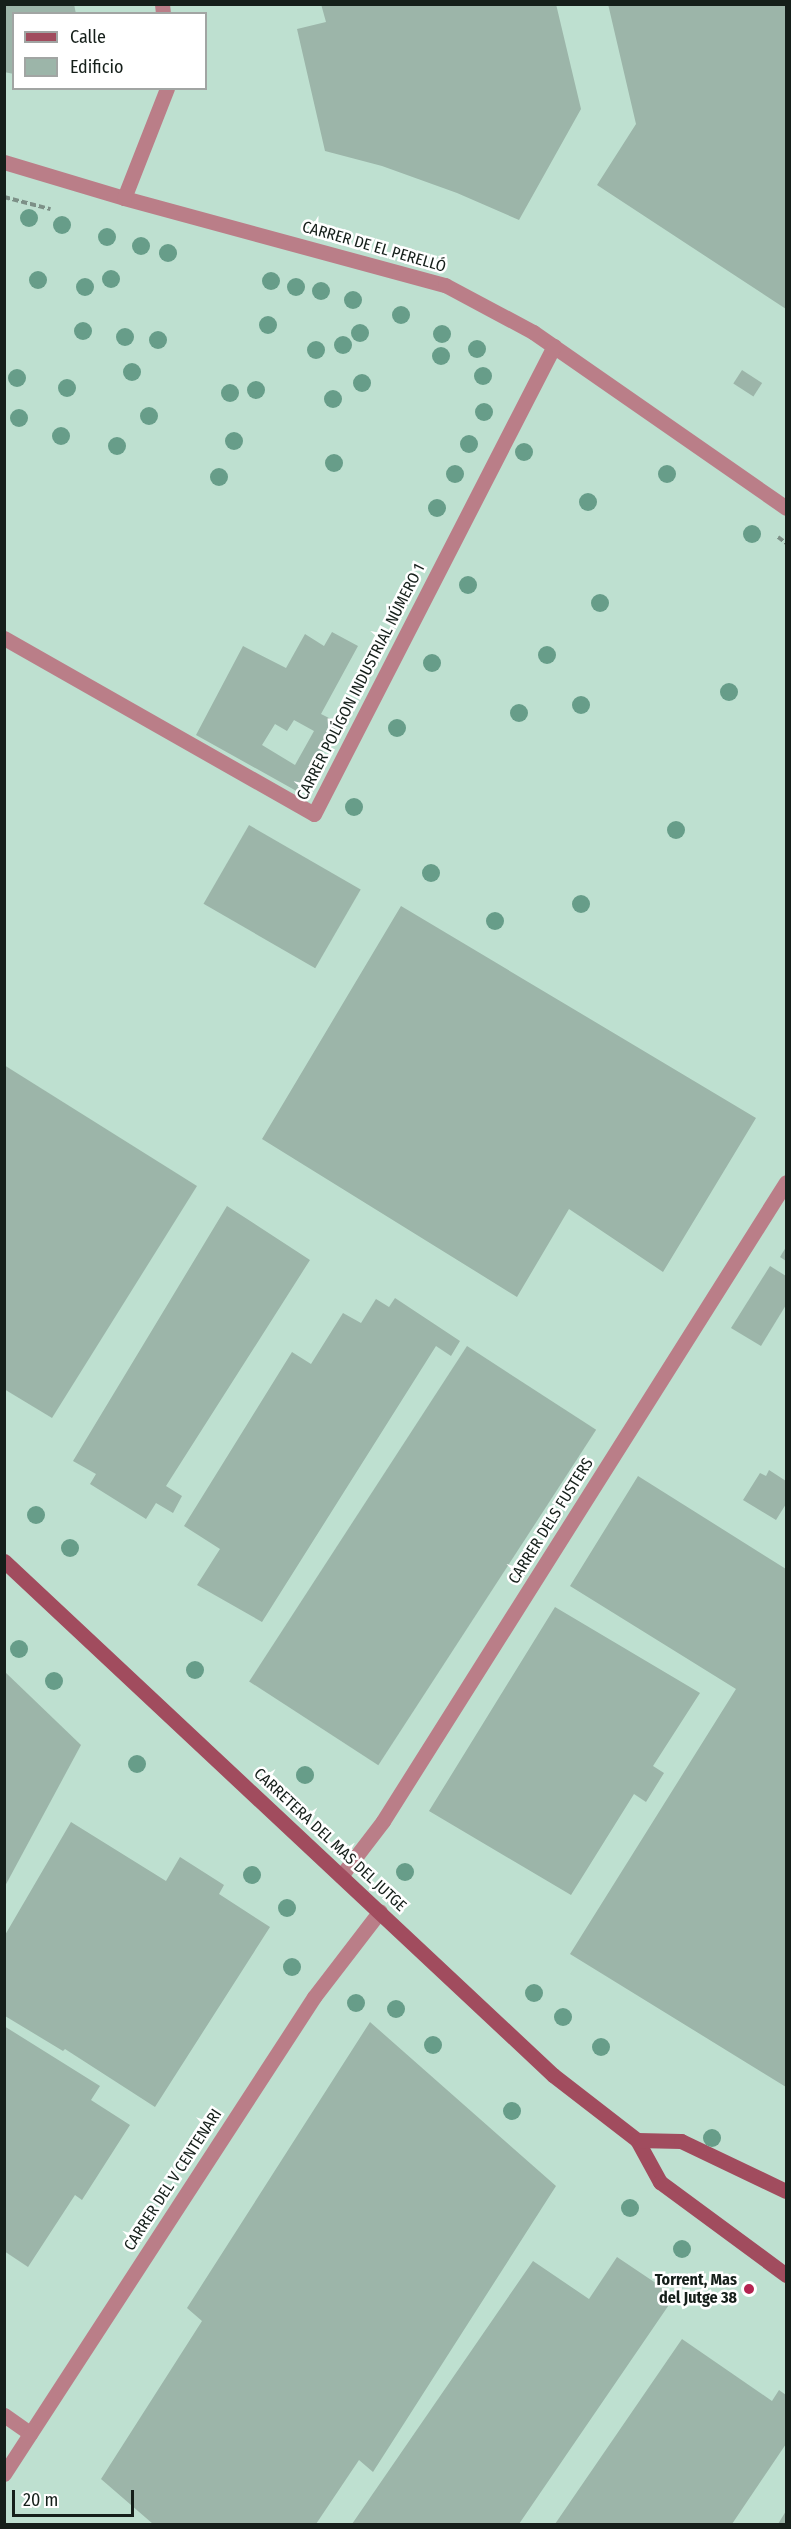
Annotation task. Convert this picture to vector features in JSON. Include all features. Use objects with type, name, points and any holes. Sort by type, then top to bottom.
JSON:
[{"type":"street","points":[[124,198],[166,90]]},
{"type":"street","name":"CARRER DE EL PERELLÓ","points":[[4,162],[124,198],[445,285],[533,332],[786,508]]},
{"type":"street","name":"CARRER POLÍGON INDUSTRIAL NÚMERO 1","points":[[4,638],[314,814],[554,346]]},
{"type":"street","name":"CARRER DELS FUSTERS","points":[[341,1876],[383,1821],[786,1182]]},
{"type":"street","name":"CARRETERA DEL MAS DEL JUTGE","points":[[4,1561],[553,2075],[637,2140],[660,2182],[786,2275]]},
{"type":"street","name":"CARRER DEL V CENTENARI","points":[[4,2474],[314,1997],[380,1911]]},
{"type":"street","points":[[637,2140],[681,2141],[786,2191]]},
{"type":"street","points":[[4,2415],[30,2433]]},
{"type":"path","points":[[4,197],[60,212]]},
{"type":"path","points":[[777,536],[786,543]]},
{"type":"shaded area","points":[[5,5],[786,5],[786,2524],[5,2524]]},
{"type":"building","points":[[4,4],[74,4],[76,12],[12,12],[12,74],[4,72]]},
{"type":"building","points":[[321,4],[556,4],[581,109],[519,220],[457,193],[382,166],[325,151],[297,29],[326,22]]},
{"type":"building","points":[[608,4],[786,4],[786,309],[597,185],[636,124]]},
{"type":"building","points":[[742,370],[762,383],[753,396],[733,383]]},
{"type":"building","points":[[332,632],[358,646],[321,714],[339,723],[300,793],[196,735],[243,646],[286,668],[305,634],[324,646]],"holes":[[[294,720],[314,731],[295,765],[262,745],[275,724],[287,731]]]},
{"type":"building","points":[[249,825],[361,890],[315,968],[204,904]]},
{"type":"building","points":[[401,906],[756,1118],[663,1272],[569,1209],[517,1297],[262,1139]]},
{"type":"building","points":[[4,1065],[197,1186],[52,1418],[4,1389]]},
{"type":"building","points":[[227,1206],[310,1260],[166,1486],[182,1496],[173,1513],[156,1503],[146,1519],[90,1484],[96,1474],[73,1461]]},
{"type":"building","points":[[786,1247],[786,1261],[780,1257]]},
{"type":"building","points":[[770,1266],[786,1276],[786,1305],[761,1346],[731,1328]]},
{"type":"building","points":[[395,1298],[460,1341],[451,1356],[436,1346],[262,1622],[197,1585],[220,1549],[184,1526],[292,1352],[311,1364],[343,1313],[361,1323],[376,1299],[389,1307]]},
{"type":"building","points":[[467,1346],[596,1430],[378,1765],[249,1681]]},
{"type":"building","points":[[769,1470],[786,1481],[786,1504],[776,1520],[743,1500],[760,1473],[766,1476]]},
{"type":"building","points":[[638,1476],[786,1569],[786,2087],[570,1954],[736,1689],[570,1586]]},
{"type":"building","points":[[555,1607],[700,1693],[653,1766],[664,1773],[646,1802],[634,1794],[571,1895],[429,1811]]},
{"type":"building","points":[[4,1671],[81,1745],[4,1888]]},
{"type":"building","points":[[71,1822],[166,1881],[180,1857],[224,1885],[219,1894],[270,1927],[155,2107],[65,2049],[63,2051],[5,2016],[5,1935]]},
{"type":"building","points":[[370,2022],[556,2186],[373,2472],[359,2460],[316,2524],[153,2524],[101,2479],[202,2321],[187,2308]]},
{"type":"building","points":[[4,2026],[100,2086],[91,2100],[130,2125],[82,2200],[75,2195],[28,2267],[4,2251]]},
{"type":"building","points":[[617,2257],[675,2296],[519,2524],[352,2524],[533,2261],[589,2299]]},
{"type":"building","points":[[682,2339],[772,2401],[779,2390],[786,2395],[786,2444],[732,2524],[555,2524]]},
{"type":"building","points":[[786,2511],[786,2524],[778,2524]]},
{"type":"place","name":"Torrent, Mas del Jutge 38","points":[[749,2289]]}]
